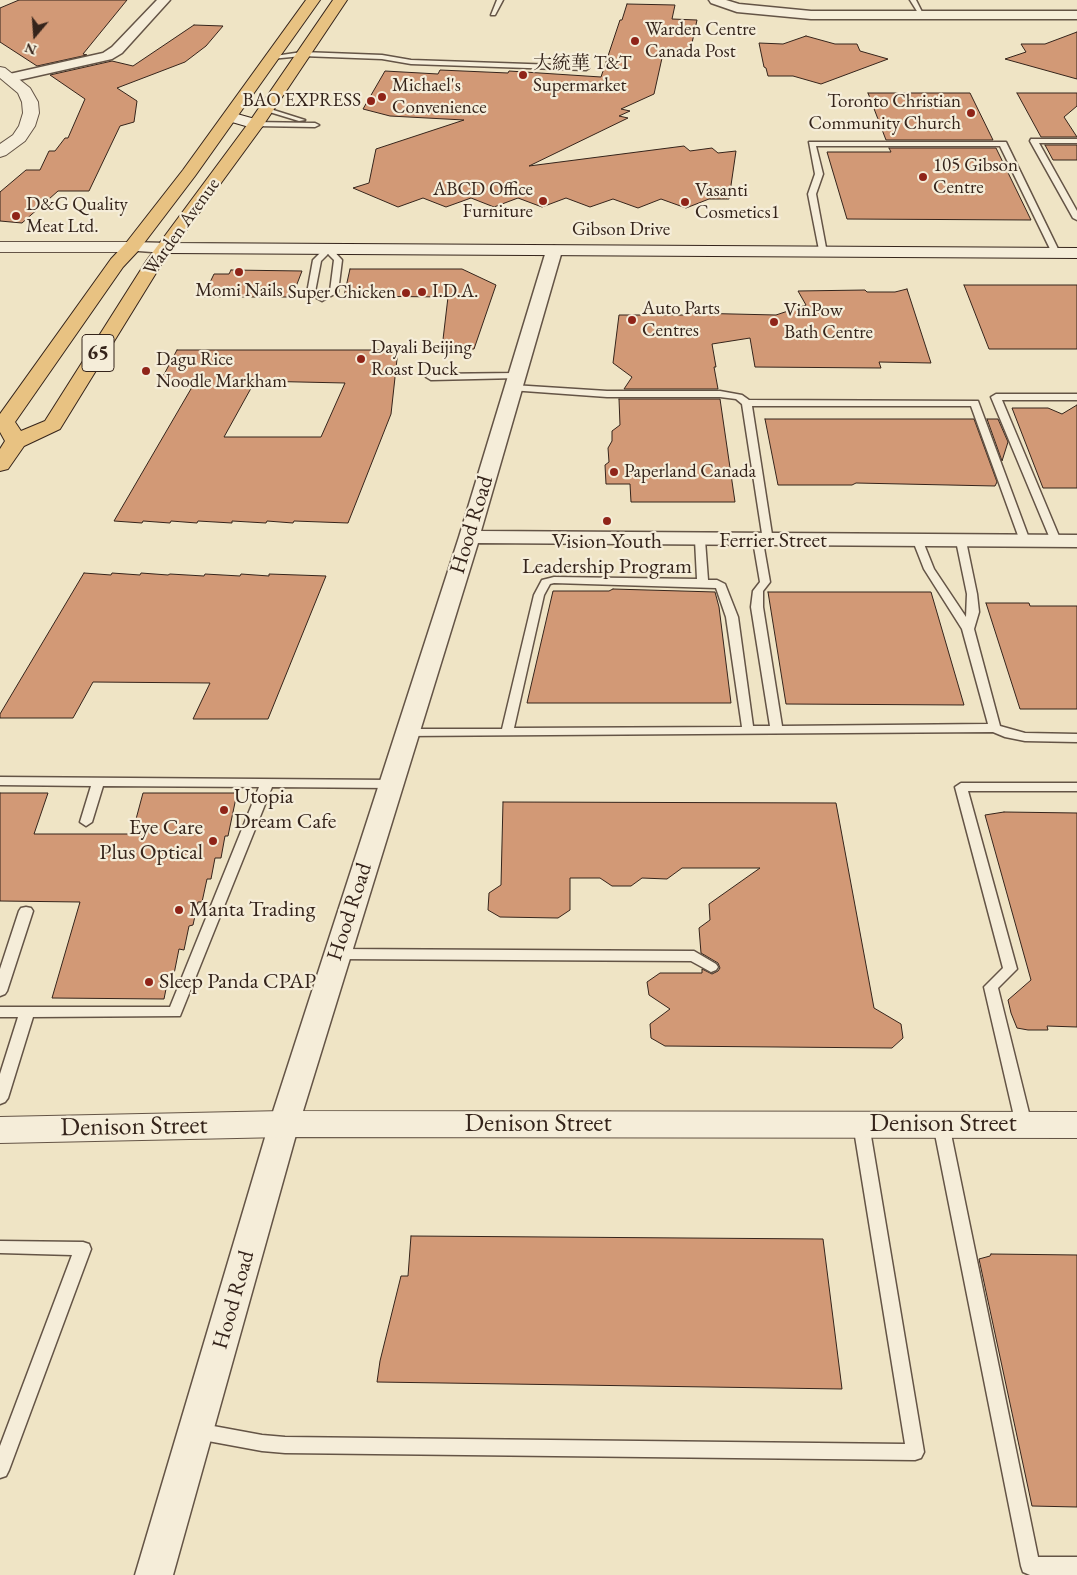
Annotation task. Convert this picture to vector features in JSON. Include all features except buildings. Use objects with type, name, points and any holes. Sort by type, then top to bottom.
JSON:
[{"type":"main road","name":"Warden Avenue","points":[[314,0],[190,174],[117,263],[5,422],[16,440],[53,425],[165,248],[256,124],[340,0]]},
{"type":"main road","points":[[0,464],[16,440]]},
{"type":"street","points":[[5,74],[107,56],[117,50],[164,0]]},
{"type":"street","points":[[715,0],[737,8],[811,16],[1077,15]]},
{"type":"street","points":[[0,152],[18,138],[27,126],[31,113],[30,102],[25,91],[5,74]]},
{"type":"street","points":[[230,117],[256,124]]},
{"type":"street","points":[[0,247],[165,248]]},
{"type":"street","name":"Gibson Drive","points":[[165,248],[1077,253]]},
{"type":"street","name":"Hood Road","points":[[154,1575],[284,1124],[469,538],[554,251]]},
{"type":"street","name":"Ferrier Street","points":[[469,538],[763,541],[1067,541]]},
{"type":"street","name":"Denison Street","points":[[0,1130],[284,1124],[1077,1125]]},
{"type":"lane","points":[[493,14],[500,0]]},
{"type":"lane","points":[[913,0],[922,15]]},
{"type":"lane","points":[[271,58],[300,58],[381,65],[411,62],[586,68]]},
{"type":"lane","points":[[256,124],[315,125],[265,109]]},
{"type":"lane","points":[[1077,141],[1034,141],[1077,218]]},
{"type":"lane","points":[[823,253],[812,194],[819,174],[812,144],[1003,144],[1056,253]]},
{"type":"lane","points":[[328,250],[338,260],[334,292],[321,301],[311,293],[317,260],[328,250]]},
{"type":"lane","points":[[431,377],[514,382],[607,394],[730,395],[739,397],[747,403],[975,404],[1025,541]]},
{"type":"lane","points":[[1067,541],[996,397],[1077,397]]},
{"type":"lane","points":[[747,403],[763,541],[764,582],[758,591],[757,607],[777,730]]},
{"type":"lane","points":[[700,540],[703,582]]},
{"type":"lane","points":[[918,541],[929,569],[968,629],[995,728]]},
{"type":"lane","points":[[961,541],[972,594],[973,612],[968,629]]},
{"type":"lane","points":[[506,732],[539,595],[546,582],[554,580],[703,582],[717,583],[721,586],[732,617],[748,730]]},
{"type":"lane","points":[[407,732],[995,728],[1009,734],[1025,737],[1077,738]]},
{"type":"lane","points":[[0,781],[391,784]]},
{"type":"lane","points":[[86,822],[98,782]]},
{"type":"lane","points":[[0,1012],[175,1012],[267,784]]},
{"type":"lane","points":[[1024,1125],[991,987],[1010,968],[961,787],[1077,787]]},
{"type":"lane","points":[[0,991],[26,911]]},
{"type":"lane","points":[[337,954],[694,956],[711,966]]},
{"type":"lane","points":[[0,1098],[26,1012]]},
{"type":"lane","points":[[196,1430],[262,1443],[285,1445],[915,1452],[861,1124]]},
{"type":"lane","points":[[941,1124],[1030,1566],[1077,1566]]},
{"type":"lane","points":[[0,1247],[83,1248],[0,1470]]},
{"type":"place","name":"Warden Centre Canada Post","points":[[635,41]]},
{"type":"place","name":"大統華 T&T Supermarket","points":[[523,75]]},
{"type":"place","name":"Michael's Convenience","points":[[382,97]]},
{"type":"place","name":"BAO EXPRESS","points":[[371,101]]},
{"type":"place","name":"Toronto Christian Community Church","points":[[971,113]]},
{"type":"place","name":"105 Gibson Centre","points":[[923,177]]},
{"type":"place","name":"ABCD Office Furniture","points":[[543,201]]},
{"type":"place","name":"Vasanti Cosmetics1","points":[[685,202]]},
{"type":"place","name":"D&G Quality Meat Ltd.","points":[[16,216]]},
{"type":"place","name":"Momi Nails","points":[[239,272]]},
{"type":"place","name":"I.D.A.","points":[[422,292]]},
{"type":"place","name":"Super Chicken","points":[[406,293]]},
{"type":"place","name":"Auto Parts Centres","points":[[632,320]]},
{"type":"place","name":"VinPow Bath Centre","points":[[774,322]]},
{"type":"place","name":"Dayali Beijing Roast Duck","points":[[361,359]]},
{"type":"place","name":"Dagu Rice Noodle Markham","points":[[146,371]]},
{"type":"place","name":"Paperland Canada","points":[[614,472]]},
{"type":"place","name":"Vision Youth Leadership Program","points":[[607,521]]},
{"type":"place","name":"Utopia Dream Cafe","points":[[224,810]]},
{"type":"place","name":"Eye Care Plus Optical","points":[[213,841]]},
{"type":"place","name":"Manta Trading","points":[[179,910]]},
{"type":"place","name":"Sleep Panda CPAP","points":[[149,982]]}]
